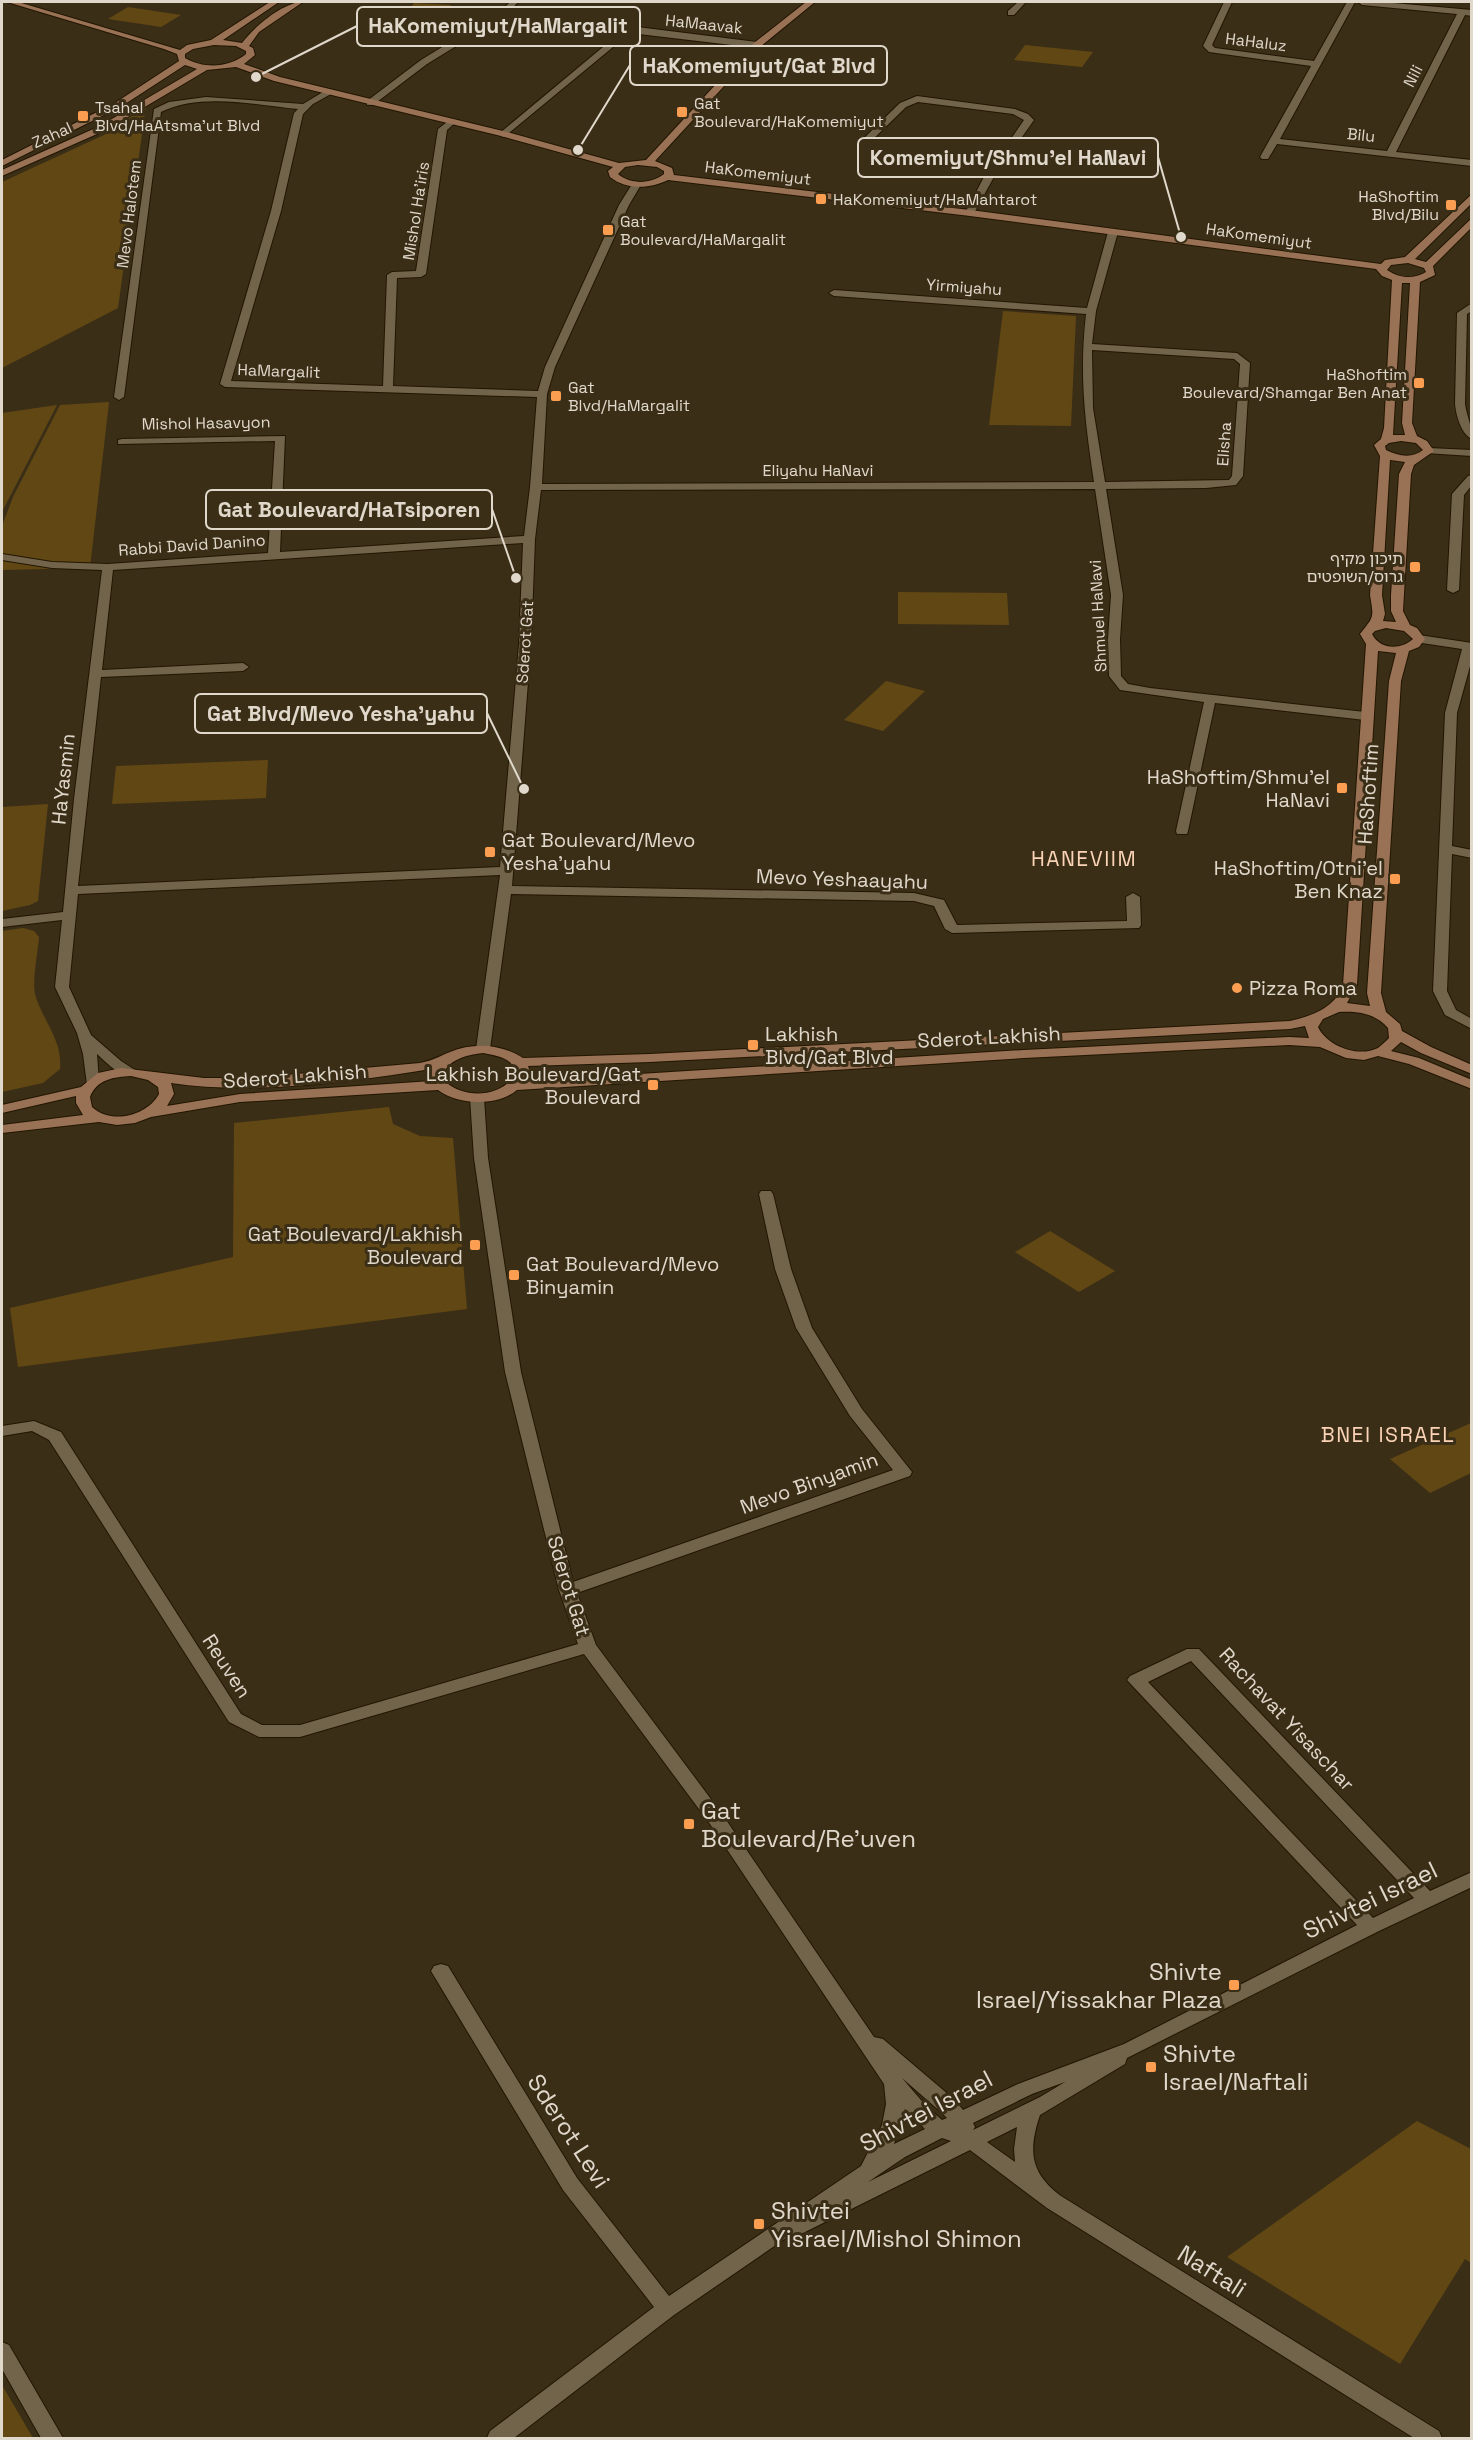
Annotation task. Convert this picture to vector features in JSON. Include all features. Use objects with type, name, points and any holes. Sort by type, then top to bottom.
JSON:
[{"type":"street","points":[[11,2],[156,44],[180,46],[214,42],[244,46],[250,50],[251,55],[236,64],[206,67],[182,58],[156,44]]},
{"type":"street","points":[[214,42],[275,2]]},
{"type":"street","points":[[244,46],[256,30],[299,2]]},
{"type":"street","points":[[370,103],[424,62],[504,13],[514,2]]},
{"type":"street","points":[[649,162],[758,45],[811,2]]},
{"type":"street","points":[[1011,13],[1022,2]]},
{"type":"street","name":"HaHaluz","points":[[1228,2],[1207,46],[1212,50],[1316,64]]},
{"type":"street","points":[[1265,157],[1350,2]]},
{"type":"street","points":[[1362,2],[1416,4],[1467,13]]},
{"type":"street","points":[[1452,11],[1457,2]]},
{"type":"street","name":"HaMaavak","points":[[504,13],[758,45]]},
{"type":"street","name":"Nili","points":[[1391,153],[1467,13]]},
{"type":"street","points":[[504,134],[628,30]]},
{"type":"street","name":"Zahal","points":[[2,163],[113,107],[158,81],[197,45]]},
{"type":"street","points":[[236,64],[260,74],[370,103],[504,134],[619,166],[649,162],[667,168],[670,172],[667,177],[655,182],[637,183],[621,181],[614,176],[613,171],[619,166]]},
{"type":"street","name":"Zahal","points":[[2,173],[103,128],[206,67]]},
{"type":"street","points":[[304,107],[328,92]]},
{"type":"street","points":[[970,213],[990,175],[1029,120],[1026,116],[994,109],[917,99],[903,105],[861,146],[864,155],[872,159],[990,175]]},
{"type":"street","name":"Mevo Halotem","points":[[119,397],[157,111],[172,103],[197,100],[304,107]]},
{"type":"street","name":"HaMargalit","points":[[304,107],[299,112],[276,211],[225,384],[542,394]]},
{"type":"street","name":"Mishol Ha'iris","points":[[387,389],[392,275],[421,274],[443,129],[451,122]]},
{"type":"street","name":"Bilu","points":[[1273,141],[1391,153],[1472,165]]},
{"type":"street","name":"HaKomemiyut","points":[[667,177],[970,213],[1381,267]]},
{"type":"street","name":"Sderot Gat","points":[[483,1049],[505,890],[528,589],[529,539],[536,488],[542,394],[550,367],[624,205],[637,183]]},
{"type":"street","points":[[1408,260],[1472,197]]},
{"type":"street","points":[[1428,266],[1472,221]]},
{"type":"street","name":"Shmuel HaNavi","points":[[1113,232],[1091,311],[1087,347],[1088,408],[1117,595],[1114,639],[1115,676],[1124,687],[1210,700],[1365,716]]},
{"type":"street","points":[[1408,260],[1428,266],[1431,273],[1415,279],[1397,278],[1386,274],[1381,267],[1388,262],[1408,260]]},
{"type":"street","points":[[1386,440],[1389,428],[1397,278]]},
{"type":"street","points":[[1412,439],[1407,423],[1415,279]]},
{"type":"street","name":"Yirmiyahu","points":[[834,293],[1091,311]]},
{"type":"street","points":[[1472,306],[1462,313],[1460,404],[1461,414],[1472,436]]},
{"type":"street","name":"Elisha","points":[[1087,347],[1237,356],[1245,363],[1237,477],[1232,483],[1206,485],[1100,484]]},
{"type":"street","name":"Mishol Hasavyon","points":[[122,442],[281,438],[274,556]]},
{"type":"street","points":[[1415,459],[1399,459],[1385,455],[1379,445],[1386,440],[1412,439],[1423,442],[1429,451]]},
{"type":"street","points":[[1405,627],[1397,611],[1397,595],[1405,474],[1409,464],[1429,451],[1472,453]]},
{"type":"street","points":[[1385,455],[1376,595],[1379,614],[1376,626],[1387,624],[1405,627],[1416,632],[1419,639]]},
{"type":"street","points":[[1453,590],[1458,494],[1472,478]]},
{"type":"street","name":"Eliyahu HaNavi","points":[[536,488],[1100,484]]},
{"type":"street","name":"Rabbi David Danino","points":[[2,557],[52,565],[108,567],[529,539]]},
{"type":"street","name":"HaYasmin","points":[[88,1086],[93,1069],[84,1033],[62,987],[108,567]]},
{"type":"street","name":"HaShoftim","points":[[1336,1008],[1350,985],[1365,716],[1372,644],[1366,634],[1376,626]]},
{"type":"street","points":[[1419,639],[1470,646],[1451,713],[1440,991],[1450,1012],[1472,1025]]},
{"type":"street","points":[[1372,644],[1390,650],[1404,649],[1415,645],[1419,639]]},
{"type":"street","name":"HaShoftim","points":[[1379,1014],[1374,993],[1395,681],[1398,662],[1404,649]]},
{"type":"street","points":[[95,674],[243,667]]},
{"type":"street","points":[[1182,831],[1210,700]]},
{"type":"street","points":[[1446,849],[1472,854]]},
{"type":"street","points":[[71,890],[506,871]]},
{"type":"street","name":"Mevo Yeshaayahu","points":[[505,890],[914,897],[939,903],[952,929],[1134,926],[1133,897]]},
{"type":"street","points":[[2,923],[69,915]]},
{"type":"street","points":[[1336,1008],[1358,1008],[1379,1014],[1391,1022],[1396,1033],[1426,1050],[1472,1070]]},
{"type":"street","name":"Sderot Lakhish","points":[[521,1062],[639,1059],[1290,1025],[1314,1019],[1336,1008]]},
{"type":"street","points":[[1314,1019],[1311,1029],[1321,1043]]},
{"type":"street","name":"HaYasmin","points":[[84,1033],[102,1053],[116,1064],[131,1071]]},
{"type":"street","points":[[1378,1052],[1392,1044],[1396,1033]]},
{"type":"street","name":"Sderot Lakhish","points":[[517,1086],[1024,1054],[1289,1041],[1321,1043],[1342,1053],[1378,1052]]},
{"type":"street","points":[[483,1049],[506,1052],[521,1062],[524,1070],[523,1078],[517,1086],[499,1095],[477,1098],[450,1092],[438,1078],[438,1070],[443,1063],[460,1053],[483,1049]]},
{"type":"street","points":[[1378,1052],[1414,1060],[1472,1085]]},
{"type":"street","name":"Sderot Lakhish","points":[[156,1077],[205,1084],[243,1083],[324,1078],[420,1068],[443,1063]]},
{"type":"street","points":[[2,1109],[88,1086],[103,1076],[131,1071],[156,1077],[167,1090],[166,1098],[161,1106],[152,1113],[126,1120],[99,1118],[2,1129]]},
{"type":"street","name":"Sderot Lakhish","points":[[152,1113],[240,1098],[442,1085]]},
{"type":"street","points":[[88,1086],[81,1098],[82,1106],[99,1118]]},
{"type":"street","name":"Sderot Gat","points":[[477,1098],[481,1158],[513,1372],[567,1590],[588,1647],[716,1820],[894,2082],[919,2112],[939,2129],[972,2141]]},
{"type":"street","name":"Mevo Binyamin","points":[[567,1590],[904,1472],[856,1412],[804,1328],[783,1269],[766,1194]]},
{"type":"street","name":"Reuven","points":[[2,1431],[34,1426],[55,1436],[235,1718],[259,1731],[300,1731],[588,1647]]},
{"type":"street","name":"Rachavat Yisaschar","points":[[1370,1927],[1136,1680],[1193,1653],[1427,1900]]},
{"type":"street","name":"Shivtei Israel","points":[[759,2246],[1032,2111],[1073,2089],[1131,2049],[1370,1927],[1472,1879]]},
{"type":"street","name":"Sderot Levi","points":[[441,1971],[570,2184],[667,2309]]},
{"type":"street","name":"Sderot Gat","points":[[860,2029],[960,2119],[972,2141]]},
{"type":"street","name":"Shivtei Israel","points":[[498,2439],[667,2309],[898,2151],[960,2119],[1067,2071],[1131,2049]]},
{"type":"street","points":[[868,2170],[890,2130],[896,2112],[897,2093],[894,2082]]},
{"type":"street","points":[[1032,2111],[1023,2148],[1027,2174],[1041,2193]]},
{"type":"street","name":"Naftali","points":[[972,2141],[1041,2193],[1431,2439]]},
{"type":"street","points":[[2,2351],[52,2439]]},
{"type":"shaded area","points":[[414,3],[451,5],[439,24],[401,22]]},
{"type":"shaded area","points":[[128,7],[181,15],[161,27],[108,19]]},
{"type":"shaded area","points":[[1025,45],[1093,52],[1082,67],[1014,60]]},
{"type":"shaded area","points":[[146,105],[118,308],[2,368],[2,182],[104,135]]},
{"type":"shaded area","points":[[1003,311],[1076,316],[1071,426],[989,425]]},
{"type":"shaded area","points":[[109,402],[90,568],[2,570],[2,526],[13,497],[60,405]]},
{"type":"shaded area","points":[[57,405],[2,512],[2,413]]},
{"type":"shaded area","points":[[898,592],[1007,593],[1009,625],[898,624]]},
{"type":"shaded area","points":[[886,681],[925,691],[883,731],[844,720]]},
{"type":"shaded area","points":[[268,760],[266,798],[112,804],[116,766]]},
{"type":"shaded area","points":[[48,804],[38,901],[2,911],[2,807]]},
{"type":"shaded area","points":[[23,928],[34,931],[39,937],[34,988],[38,1003],[55,1039],[60,1069],[43,1083],[2,1092],[2,931]]},
{"type":"shaded area","points":[[389,1107],[393,1124],[420,1136],[453,1138],[467,1309],[18,1367],[10,1308],[233,1257],[234,1123]]},
{"type":"shaded area","points":[[1050,1231],[1115,1271],[1079,1292],[1015,1252]]},
{"type":"shaded area","points":[[1471,1423],[1471,1473],[1430,1493],[1390,1459]]},
{"type":"shaded area","points":[[1417,2121],[1471,2149],[1471,2263],[1465,2259],[1400,2364],[1227,2257]]},
{"type":"shaded area","points":[[2,2385],[33,2438],[2,2438]]},
{"type":"place","name":"HaKomemiyut/HaMargalit","points":[[256,77]]},
{"type":"place","name":"Gat Boulevard/HaKomemiyut","points":[[682,112]]},
{"type":"place","name":"Tsahal Blvd/HaAtsma'ut Blvd","points":[[83,116]]},
{"type":"place","name":"HaKomemiyut/Gat Blvd","points":[[578,150]]},
{"type":"place","name":"HaKomemiyut/HaMahtarot","points":[[821,199]]},
{"type":"place","name":"HaShoftim Blvd/Bilu","points":[[1451,205]]},
{"type":"place","name":"Gat Boulevard/HaMargalit","points":[[608,230]]},
{"type":"place","name":"Komemiyut/Shmu'el HaNavi","points":[[1181,237]]},
{"type":"place","name":"HaShoftim Boulevard/Shamgar Ben Anat","points":[[1419,383]]},
{"type":"place","name":"Gat Blvd/HaMargalit","points":[[556,396]]},
{"type":"place","name":"תיכון מקיף גרוס/השופטים","points":[[1415,567]]},
{"type":"place","name":"Gat Boulevard/HaTsiporen","points":[[516,578]]},
{"type":"place","name":"HaShoftim/Shmu'el HaNavi","points":[[1342,788]]},
{"type":"place","name":"Gat Blvd/Mevo Yesha'yahu","points":[[524,789]]},
{"type":"place","name":"Gat Boulevard/Mevo Yesha'yahu","points":[[490,852]]},
{"type":"place","name":"HaShoftim/Otni'el Ben Knaz","points":[[1395,879]]},
{"type":"place","name":"Pizza Roma","points":[[1237,988]]},
{"type":"place","name":"Lakhish Blvd/Gat Blvd","points":[[753,1045]]},
{"type":"place","name":"Lakhish Boulevard/Gat Boulevard","points":[[653,1085]]},
{"type":"place","name":"Gat Boulevard/Lakhish Boulevard","points":[[475,1245]]},
{"type":"place","name":"Gat Boulevard/Mevo Binyamin","points":[[514,1275]]},
{"type":"place","name":"Gat Boulevard/Re'uven","points":[[689,1824]]},
{"type":"place","name":"Shivte Israel/Yissakhar Plaza","points":[[1234,1985]]},
{"type":"place","name":"Shivte Israel/Naftali","points":[[1151,2067]]},
{"type":"place","name":"Shivtei Yisrael/Mishol Shimon","points":[[759,2224]]},
{"type":"district","name":"HANEVIIM","points":[[1084,858]]},
{"type":"district","name":"BNEI ISRAEL","points":[[1388,1434]]}]
